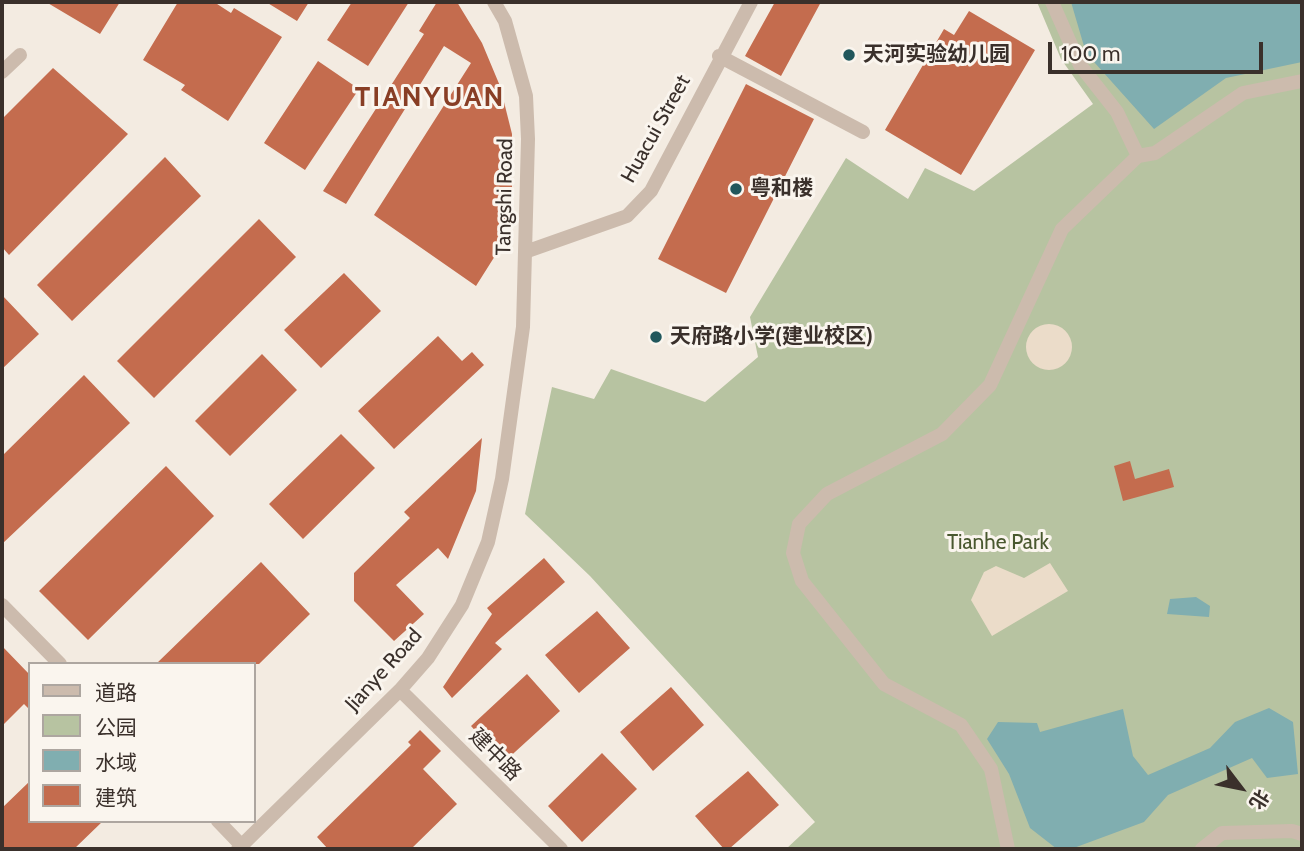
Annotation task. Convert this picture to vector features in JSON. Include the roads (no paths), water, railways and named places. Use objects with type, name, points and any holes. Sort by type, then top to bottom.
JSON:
[{"type":"street","name":"Tangshi Road","points":[[494,2],[505,21],[526,96],[525,252],[519,357]]},
{"type":"street","name":"Huacui Street","points":[[525,252],[627,216],[650,191],[719,56],[751,2]]},
{"type":"street","points":[[1052,2],[1080,65],[1117,111],[1138,156]]},
{"type":"street","points":[[2,72],[20,55]]},
{"type":"street","points":[[719,56],[863,132]]},
{"type":"street","points":[[1008,849],[992,769],[961,725],[884,684],[802,581],[793,553],[799,524],[827,494],[942,434],[990,385],[1062,229],[1138,156],[1155,153],[1243,93],[1302,80]]},
{"type":"street","name":"Jianye Road","points":[[240,847],[400,690],[428,658],[462,604],[488,542],[502,479],[519,357]]},
{"type":"street","points":[[2,605],[58,662]]},
{"type":"street","name":"建中路","points":[[400,690],[561,849]]},
{"type":"street","points":[[220,823],[240,847]]},
{"type":"street","points":[[1202,849],[1222,834],[1292,831],[1302,834]]},
{"type":"water","points":[[1071,2],[1302,2],[1302,62],[1226,78],[1154,129],[1086,53]]},
{"type":"water","points":[[1196,597],[1210,606],[1209,617],[1167,614],[1170,599]]},
{"type":"water","points":[[1269,708],[1293,722],[1298,774],[1267,778],[1252,758],[1168,795],[1144,822],[1071,849],[1057,849],[1030,828],[1009,774],[987,739],[998,722],[1037,723],[1040,732],[1123,709],[1133,756],[1148,775],[1210,748],[1235,722]]},
{"type":"place","name":"天河实验幼儿园","points":[[849,55]]},
{"type":"place","name":"粤和楼","points":[[736,189]]},
{"type":"place","name":"天府路小学(建业校区)","points":[[656,337]]},
{"type":"district","name":"TIANYUAN","points":[[430,98]]},
{"type":"park label","name":"Tianhe Park","points":[[998,543]]}]
